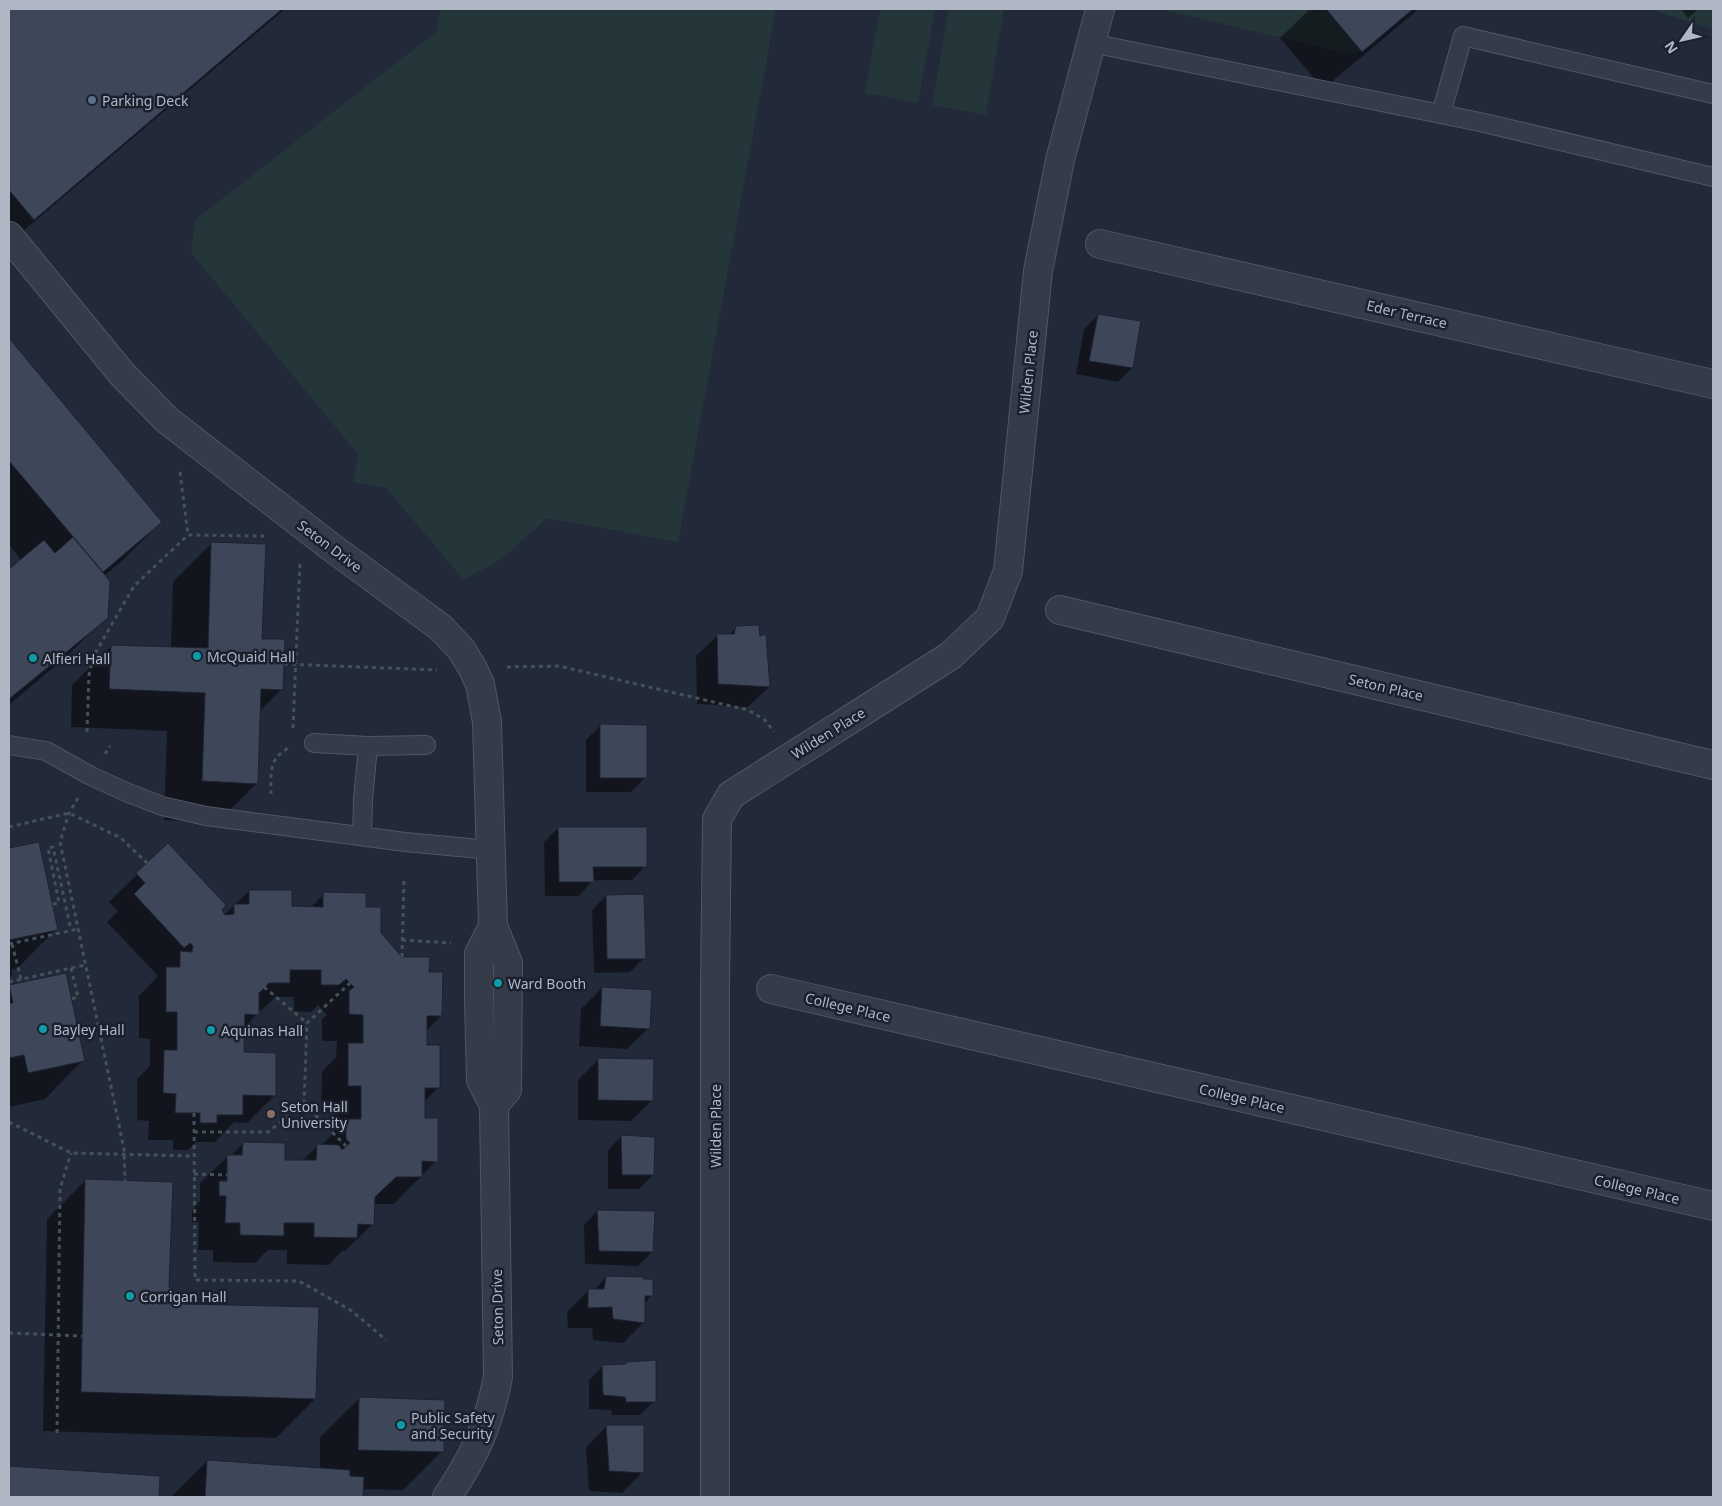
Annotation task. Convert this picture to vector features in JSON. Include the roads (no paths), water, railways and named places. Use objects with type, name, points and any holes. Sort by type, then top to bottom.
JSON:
[{"type":"street","name":"Wilden Place","points":[[715,1497],[715,984],[717,819],[731,795],[950,656],[990,618],[1008,571],[1038,271],[1060,160],[1100,9]]},
{"type":"street","name":"Seton Drive","points":[[9,236],[122,374],[167,420],[331,547],[440,627],[460,649],[480,684],[487,722],[494,926],[508,963],[507,1090],[494,1105],[498,1377],[492,1407],[477,1448],[447,1497]]},
{"type":"street","name":"Eder Terrace","points":[[1100,244],[1713,384]]},
{"type":"street","name":"Seton Place","points":[[1060,610],[1713,765]]},
{"type":"street","name":"College Place","points":[[772,989],[1713,1206]]},
{"type":"lane","points":[[1441,114],[1463,36],[1713,94]]},
{"type":"lane","points":[[1091,43],[1441,114],[1713,177]]},
{"type":"lane","points":[[314,743],[368,746],[426,745]]},
{"type":"lane","points":[[9,745],[46,751],[91,776],[162,806],[197,814],[405,842],[490,850]]},
{"type":"lane","points":[[362,836],[362,800],[368,746]]},
{"type":"place","name":"Parking Deck","points":[[92,100]]},
{"type":"place","name":"McQuaid Hall","points":[[197,656]]},
{"type":"place","name":"Alfieri Hall","points":[[33,658]]},
{"type":"place","name":"Ward Booth","points":[[498,983]]},
{"type":"place","name":"Bayley Hall","points":[[43,1029]]},
{"type":"place","name":"Aquinas Hall","points":[[211,1030]]},
{"type":"place","name":"Seton Hall University","points":[[271,1114]]},
{"type":"place","name":"Corrigan Hall","points":[[130,1296]]},
{"type":"place","name":"Public Safety and Security","points":[[401,1425]]}]
